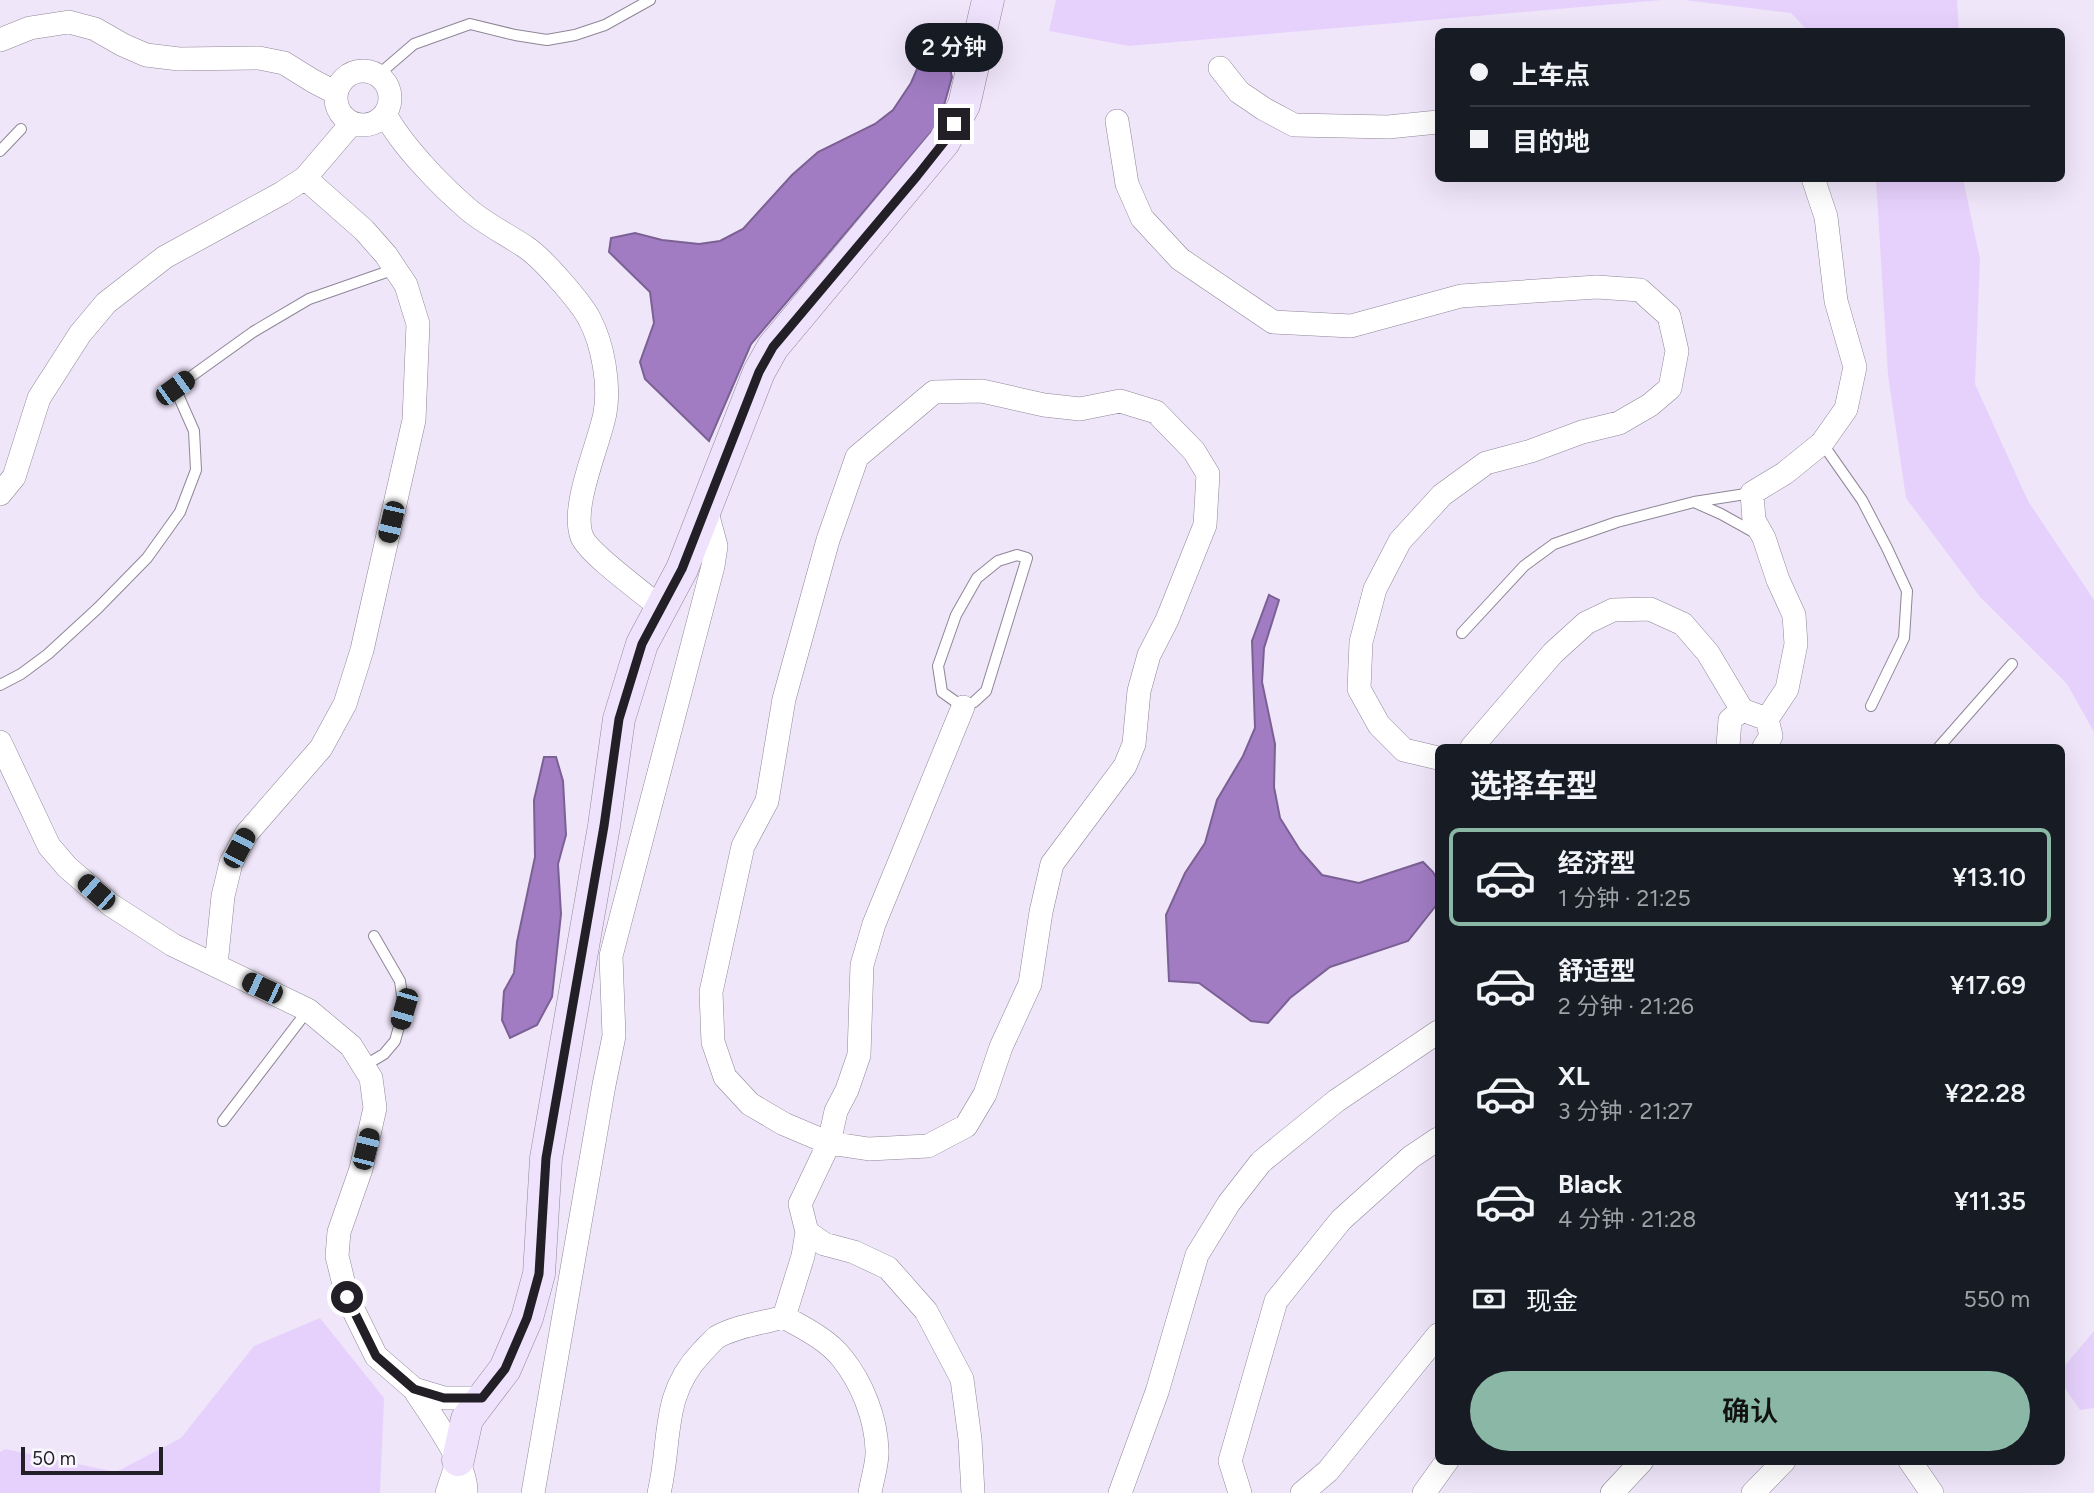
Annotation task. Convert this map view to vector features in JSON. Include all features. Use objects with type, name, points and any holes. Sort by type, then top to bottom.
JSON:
[{"type":"street","points":[[447,1493],[467,1419],[505,1369],[527,1318],[539,1274],[546,1158],[604,826],[619,719],[642,644],[682,569],[759,372],[773,347],[944,142],[964,105],[988,0]]},
{"type":"street","points":[[0,40],[30,28],[69,22],[94,29],[123,46],[146,55],[179,59],[259,58],[284,63],[336,93]]},
{"type":"street","points":[[1220,68],[1239,92],[1294,125],[1388,127],[1435,122]]},
{"type":"street","points":[[361,70],[378,75],[385,81],[391,97],[385,114],[370,124],[352,122],[345,118],[339,110],[336,93],[340,84],[352,72],[361,70]]},
{"type":"street","points":[[385,114],[394,130],[438,179],[470,211],[530,250],[573,296],[590,319],[604,358],[605,411],[579,508],[582,537],[599,557],[661,608]]},
{"type":"street","points":[[1117,121],[1127,184],[1142,218],[1180,259],[1273,322],[1350,326],[1461,296],[1597,287],[1640,290],[1670,316],[1677,351],[1670,388],[1650,405],[1619,424],[1582,432],[1531,451],[1486,463],[1443,495],[1400,541],[1375,589],[1361,642],[1359,689],[1379,725],[1404,750],[1435,757]]},
{"type":"street","points":[[0,494],[14,477],[39,398],[80,334],[106,303],[165,257],[305,178],[352,122]]},
{"type":"street","points":[[216,965],[223,896],[231,863],[247,832],[321,748],[345,704],[362,650],[414,420],[418,324],[406,285],[364,230],[305,178]]},
{"type":"street","points":[[1767,744],[1771,736],[1767,719],[1787,689],[1796,644],[1794,615],[1778,580],[1764,538],[1754,520],[1752,493],[1785,473],[1822,443],[1846,409],[1855,367],[1836,301],[1826,217],[1814,182]]},
{"type":"street","points":[[982,391],[1044,405],[1080,409],[1120,401],[1156,412],[1194,451],[1208,474],[1205,526],[1167,620],[1149,655],[1139,691],[1134,744],[1125,766],[1052,864],[1041,912],[1030,984],[1001,1047],[985,1094],[966,1126],[928,1146],[869,1149],[829,1143],[784,1124],[750,1104],[725,1077],[713,1042],[711,992],[743,846],[767,802],[784,699],[828,540],[857,457],[934,392],[982,391]]},
{"type":"street","points":[[533,1493],[614,1036],[611,956],[713,566],[716,546],[706,509]]},
{"type":"street","points":[[1475,744],[1553,653],[1586,623],[1614,610],[1650,609],[1683,624],[1708,653],[1741,710],[1767,719]]},
{"type":"street","points":[[784,1317],[803,1256],[807,1231],[800,1204],[829,1143],[836,1111],[859,1055],[863,965],[874,924],[963,707]]},
{"type":"street","points":[[1726,744],[1730,720],[1741,710]]},
{"type":"street","points":[[0,742],[49,846],[67,867],[111,905],[173,945],[308,1010],[351,1046],[364,1066],[371,1079],[376,1108],[361,1169],[339,1232],[337,1256],[347,1297],[376,1356],[414,1389],[458,1460],[467,1482],[466,1493]]},
{"type":"street","points":[[1120,1493],[1157,1392],[1197,1255],[1229,1203],[1261,1163],[1336,1101],[1435,1034]]},
{"type":"street","points":[[1240,1493],[1230,1461],[1276,1301],[1341,1220],[1411,1157],[1435,1141]]},
{"type":"street","points":[[807,1231],[824,1244],[854,1252],[888,1268],[926,1311],[962,1379],[970,1439],[972,1493]]},
{"type":"street","points":[[659,1493],[669,1413],[676,1390],[694,1361],[716,1338],[744,1327],[784,1317],[814,1334],[842,1356],[859,1385],[872,1415],[877,1451],[870,1493]]},
{"type":"street","points":[[1302,1493],[1328,1471],[1435,1339]]},
{"type":"street","points":[[414,1389],[444,1398],[482,1398]]},
{"type":"street","points":[[1424,1493],[1444,1465]]},
{"type":"street","points":[[1612,1493],[1638,1465]]},
{"type":"street","points":[[1753,1493],[1780,1465]]},
{"type":"street","points":[[1913,1465],[1932,1493]]},
{"type":"lane","points":[[378,75],[414,44],[470,24],[547,40],[575,35],[605,25],[650,0]]},
{"type":"lane","points":[[0,151],[21,129]]},
{"type":"lane","points":[[0,685],[21,674],[48,654],[98,608],[147,558],[180,512],[196,470],[194,432],[175,388],[253,332],[309,299],[396,269]]},
{"type":"lane","points":[[1822,443],[1862,500],[1906,592],[1905,638],[1871,706]]},
{"type":"lane","points":[[1462,633],[1524,566],[1554,544],[1617,522],[1694,502],[1752,493]]},
{"type":"lane","points":[[1694,502],[1764,538]]},
{"type":"lane","points":[[1017,555],[1027,558],[986,691],[974,702],[963,707],[942,692],[938,666],[956,615],[977,578],[998,561],[1017,555]]},
{"type":"lane","points":[[1942,744],[2012,664]]},
{"type":"lane","points":[[364,1066],[384,1054],[395,1041],[404,1009],[400,981],[374,936]]},
{"type":"lane","points":[[223,1121],[308,1010]]},
{"type":"shaded area","points":[[1056,0],[1662,0],[1129,46],[1049,31]]},
{"type":"shaded area","points":[[1685,0],[1957,0],[1959,28],[1805,28],[1791,13]]},
{"type":"shaded area","points":[[931,53],[948,60],[952,77],[939,123],[751,344],[709,441],[645,379],[640,362],[654,323],[650,292],[609,252],[611,238],[635,233],[662,240],[699,244],[720,241],[743,229],[792,175],[818,152],[875,124],[893,110],[911,83],[920,62]]},
{"type":"shaded area","points":[[1876,182],[1964,182],[1980,259],[1975,384],[2028,501],[2094,600],[2094,732],[2067,684],[1980,597],[1906,498],[1888,375]]},
{"type":"shaded area","points":[[1269,595],[1279,600],[1264,648],[1262,682],[1275,744],[1274,787],[1280,818],[1300,850],[1322,875],[1359,883],[1423,862],[1435,876],[1435,907],[1408,941],[1330,967],[1290,998],[1268,1023],[1251,1021],[1199,983],[1169,981],[1166,915],[1185,873],[1205,843],[1217,800],[1243,756],[1255,728],[1252,641]]},
{"type":"shaded area","points":[[544,757],[556,757],[563,781],[566,835],[558,864],[561,914],[552,997],[537,1025],[510,1038],[502,1020],[504,991],[514,973],[517,942],[535,857],[534,800]]},
{"type":"shaded area","points":[[320,1318],[384,1398],[380,1493],[0,1493],[0,1452],[5,1449],[116,1472],[181,1438],[254,1346]]},
{"type":"shaded area","points":[[2094,1331],[2094,1408],[2080,1410],[2065,1388],[2065,1365]]},
{"type":"route","points":[[347,1297],[376,1356],[414,1389],[444,1398],[482,1398],[505,1369],[527,1318],[539,1274],[546,1158],[557,1088],[604,826],[619,719],[642,644],[682,569],[759,372],[773,347],[917,176],[944,142],[954,124]]}]
